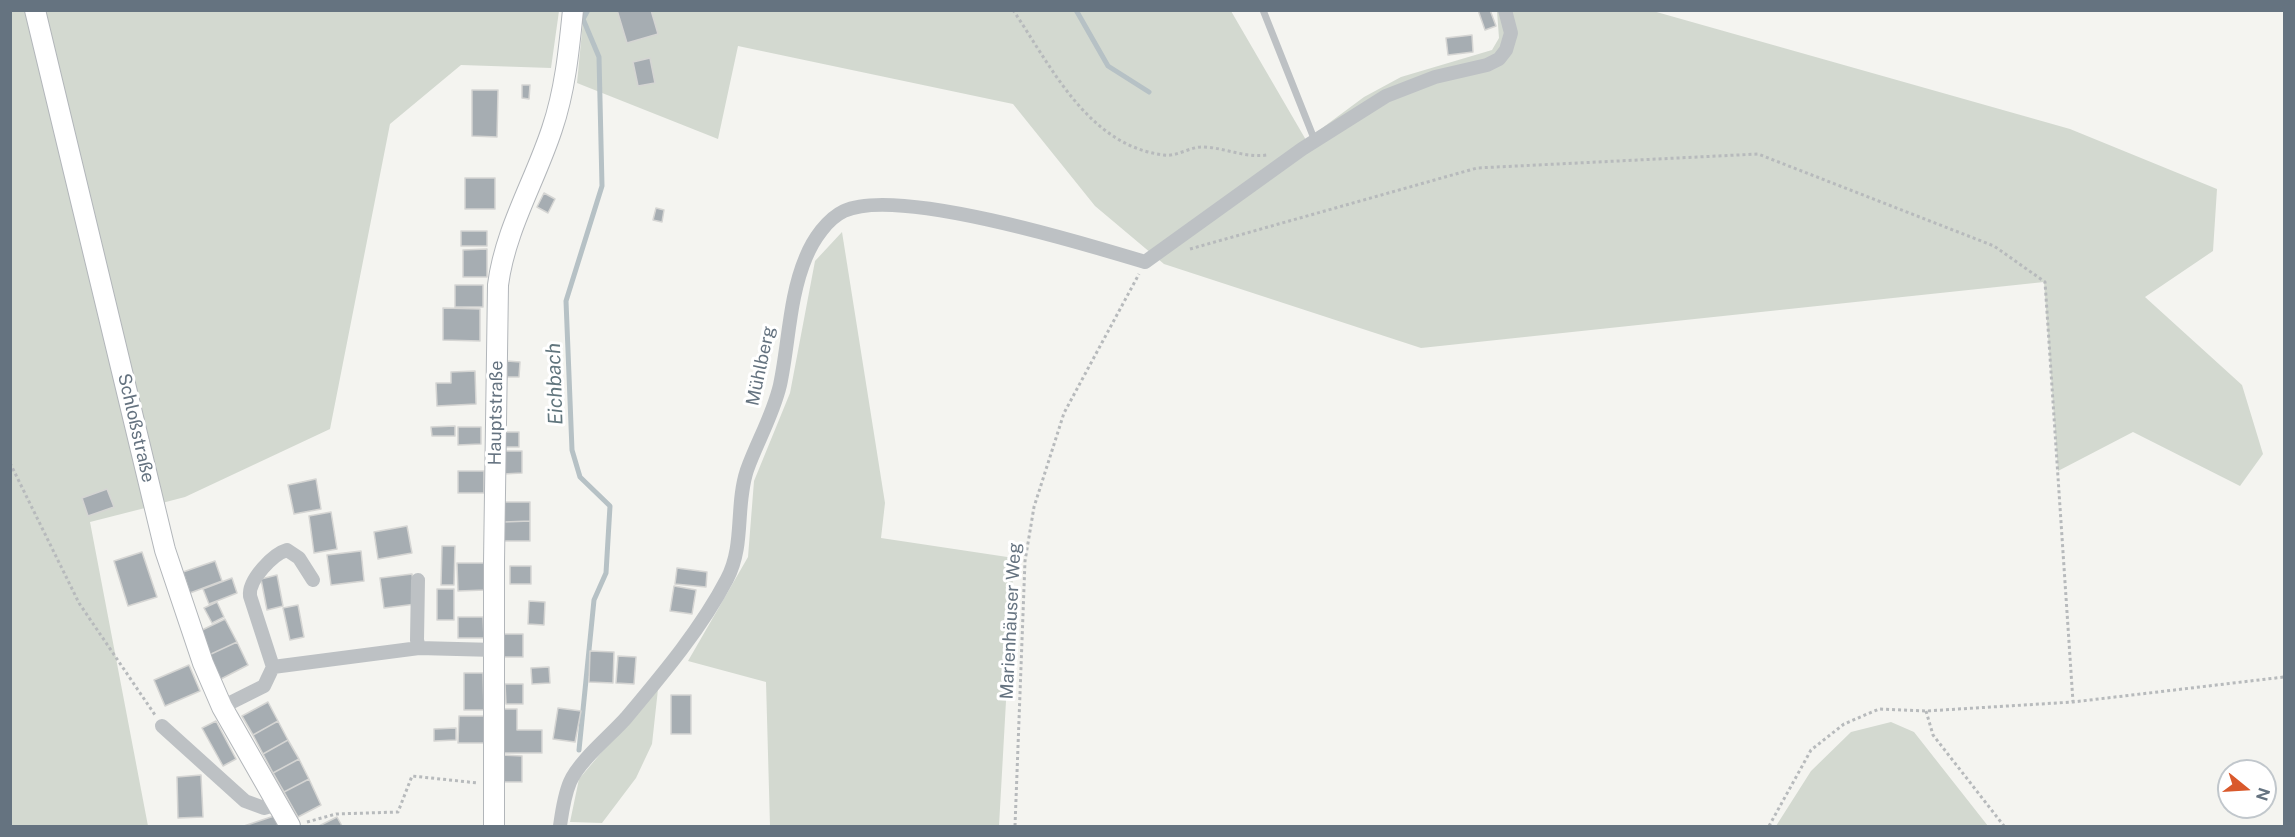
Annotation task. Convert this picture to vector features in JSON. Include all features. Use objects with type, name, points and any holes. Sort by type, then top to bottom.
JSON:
[{"type":"street","name":"Schloßstraße","points":[[35,10],[165,550],[203,663],[222,707],[276,806],[297,825]]},
{"type":"street","name":"Hauptstraße","points":[[495,826],[494,562],[498,285],[505,249],[552,128],[566,70],[573,10]]},
{"type":"street","points":[[1145,262],[1315,141],[1395,92],[1435,77],[1499,59],[1506,50],[1511,33],[1505,10]]},
{"type":"street","name":"Mühlberg","points":[[560,826],[570,780],[626,718],[693,633],[711,608],[733,567],[739,545],[746,473],[780,386],[790,318],[806,257],[818,235],[833,219],[846,210],[902,205],[1006,224],[1145,262]]},
{"type":"street","points":[[222,707],[264,686],[273,667],[250,596],[252,584],[275,556],[287,550],[299,558],[313,580]]},
{"type":"street","points":[[418,580],[417,640],[419,648]]},
{"type":"street","points":[[273,667],[419,648],[495,650]]},
{"type":"street","points":[[162,726],[245,801],[264,808],[276,806]]},
{"type":"lane","points":[[1263,10],[1315,141]]},
{"type":"path","points":[[1013,10],[1080,110],[1124,144],[1165,155],[1203,147],[1250,157],[1271,154]]},
{"type":"path","points":[[1179,252],[1477,168],[1758,154],[1994,246],[2045,282],[2073,702]]},
{"type":"path","name":"Marienhäuser Weg","points":[[1015,826],[1025,561],[1034,507],[1064,413],[1145,262]]},
{"type":"path","points":[[10,463],[79,603],[162,726]]},
{"type":"path","points":[[1769,826],[1811,750],[1844,724],[1879,709],[1926,711],[2073,702],[2284,677]]},
{"type":"path","points":[[1926,711],[1933,735],[2004,826]]},
{"type":"path","points":[[297,825],[336,814],[398,812],[412,776],[495,784]]},
{"type":"shaded area","points":[[10,11],[26,11],[145,508],[90,522],[148,826],[11,826]]},
{"type":"shaded area","points":[[44,11],[559,11],[551,68],[461,65],[390,124],[330,429],[185,497],[162,503]]},
{"type":"shaded area","points":[[584,11],[1231,11],[1306,140],[1364,97],[1401,77],[1492,50],[1499,38],[1497,11],[1653,11],[2070,129],[2217,189],[2213,251],[2145,297],[2242,385],[2263,454],[2240,486],[2133,432],[2058,471],[2044,282],[1421,348],[1164,264],[1095,206],[1013,104],[738,46],[718,139],[577,83]]},
{"type":"shaded area","points":[[842,232],[885,503],[881,538],[1014,558],[999,826],[770,826],[766,682],[688,661],[748,557],[754,481],[790,393],[815,261]]},
{"type":"shaded area","points":[[655,689],[658,689],[652,744],[636,778],[602,823],[570,822],[579,779]]},
{"type":"shaded area","points":[[1891,722],[1914,732],[1988,826],[1776,826],[1811,771],[1851,732]]},
{"type":"building","points":[[617,10],[651,10],[658,34],[627,43]]},
{"type":"building","points":[[1478,10],[1490,10],[1496,26],[1485,30]]},
{"type":"building","points":[[1472,35],[1473,52],[1448,55],[1446,38]]},
{"type":"building","points":[[650,58],[655,83],[638,86],[633,62]]},
{"type":"building","points":[[522,85],[530,85],[529,99],[522,98]]},
{"type":"building","points":[[472,90],[498,90],[497,137],[472,136]]},
{"type":"building","points":[[465,178],[495,178],[495,209],[465,209]]},
{"type":"building","points":[[544,193],[555,199],[548,213],[537,207]]},
{"type":"building","points":[[656,208],[664,210],[662,222],[653,220]]},
{"type":"building","points":[[461,231],[487,231],[487,246],[461,246]]},
{"type":"building","points":[[487,249],[487,277],[463,277],[463,250]]},
{"type":"building","points":[[455,285],[483,285],[483,307],[455,307]]},
{"type":"building","points":[[443,308],[480,309],[480,341],[443,340]]},
{"type":"building","points":[[507,361],[520,362],[519,377],[507,377]]},
{"type":"building","points":[[475,371],[476,404],[437,406],[436,383],[451,383],[451,372]]},
{"type":"building","points":[[455,426],[455,436],[432,436],[431,427]]},
{"type":"building","points":[[458,427],[481,427],[481,444],[458,445]]},
{"type":"building","points":[[505,432],[519,432],[519,447],[505,447]]},
{"type":"building","points":[[503,451],[522,451],[522,473],[503,474]]},
{"type":"building","points":[[458,471],[484,471],[484,493],[458,493]]},
{"type":"building","points":[[316,479],[321,509],[294,514],[288,485]]},
{"type":"building","points":[[107,489],[114,507],[88,516],[82,498]]},
{"type":"building","points":[[503,502],[530,502],[530,521],[504,522]]},
{"type":"building","points":[[331,512],[337,549],[314,553],[309,516]]},
{"type":"building","points":[[530,521],[530,541],[504,541],[504,522]]},
{"type":"building","points":[[407,526],[412,553],[378,559],[374,532]]},
{"type":"building","points":[[442,546],[455,546],[454,585],[441,585]]},
{"type":"building","points":[[361,551],[364,581],[331,585],[327,555]]},
{"type":"building","points":[[142,552],[157,597],[128,606],[114,561]]},
{"type":"building","points":[[215,561],[222,581],[190,593],[183,572]]},
{"type":"building","points":[[457,563],[486,563],[486,590],[458,591]]},
{"type":"building","points":[[510,566],[531,566],[531,584],[510,584]]},
{"type":"building","points":[[677,568],[707,572],[706,587],[675,584]]},
{"type":"building","points":[[412,574],[416,604],[384,608],[380,578]]},
{"type":"building","points":[[277,575],[283,606],[267,610],[261,579]]},
{"type":"building","points":[[232,578],[237,593],[209,604],[203,589]]},
{"type":"building","points":[[674,586],[696,590],[692,614],[670,611]]},
{"type":"building","points":[[437,589],[454,589],[454,620],[437,620]]},
{"type":"building","points":[[529,601],[545,602],[544,625],[528,624]]},
{"type":"building","points":[[217,602],[224,617],[212,623],[204,608]]},
{"type":"building","points":[[298,605],[304,637],[290,640],[283,608]]},
{"type":"building","points":[[458,617],[483,617],[484,638],[458,638]]},
{"type":"building","points":[[225,619],[237,642],[209,655],[198,632]]},
{"type":"building","points":[[502,634],[523,634],[523,657],[501,657]]},
{"type":"building","points":[[237,642],[248,665],[221,679],[209,655]]},
{"type":"building","points":[[590,651],[614,652],[613,683],[589,682]]},
{"type":"building","points":[[618,656],[636,657],[634,684],[616,683]]},
{"type":"building","points":[[189,665],[200,691],[165,706],[154,680]]},
{"type":"building","points":[[549,667],[550,683],[532,684],[531,668]]},
{"type":"building","points":[[464,673],[483,673],[484,710],[464,710]]},
{"type":"building","points":[[505,684],[523,684],[523,704],[506,704]]},
{"type":"building","points":[[671,695],[691,695],[691,734],[671,734]]},
{"type":"building","points":[[268,702],[278,721],[253,735],[242,716]]},
{"type":"building","points":[[558,708],[581,711],[575,742],[553,739]]},
{"type":"building","points":[[503,709],[517,709],[517,730],[542,730],[542,753],[503,753]]},
{"type":"building","points":[[459,716],[484,716],[484,743],[458,743]]},
{"type":"building","points":[[216,721],[236,759],[223,766],[202,728]]},
{"type":"building","points":[[278,721],[288,740],[263,754],[253,735]]},
{"type":"building","points":[[456,728],[456,740],[434,741],[434,729]]},
{"type":"building","points":[[288,740],[299,759],[273,773],[263,754]]},
{"type":"building","points":[[501,755],[522,756],[522,782],[501,782]]},
{"type":"building","points":[[299,759],[309,779],[284,792],[273,773]]},
{"type":"building","points":[[201,775],[203,817],[178,818],[177,777]]},
{"type":"building","points":[[309,779],[321,805],[298,817],[284,792]]},
{"type":"building","points":[[274,816],[278,826],[244,826]]},
{"type":"building","points":[[337,817],[342,826],[319,826]]},
{"type":"waterway","name":"Eichbach","points":[[579,750],[594,600],[606,573],[610,506],[580,477],[572,450],[566,301],[602,186],[599,57],[583,19],[588,10]]},
{"type":"waterway","points":[[1076,10],[1108,66],[1149,92]]}]
